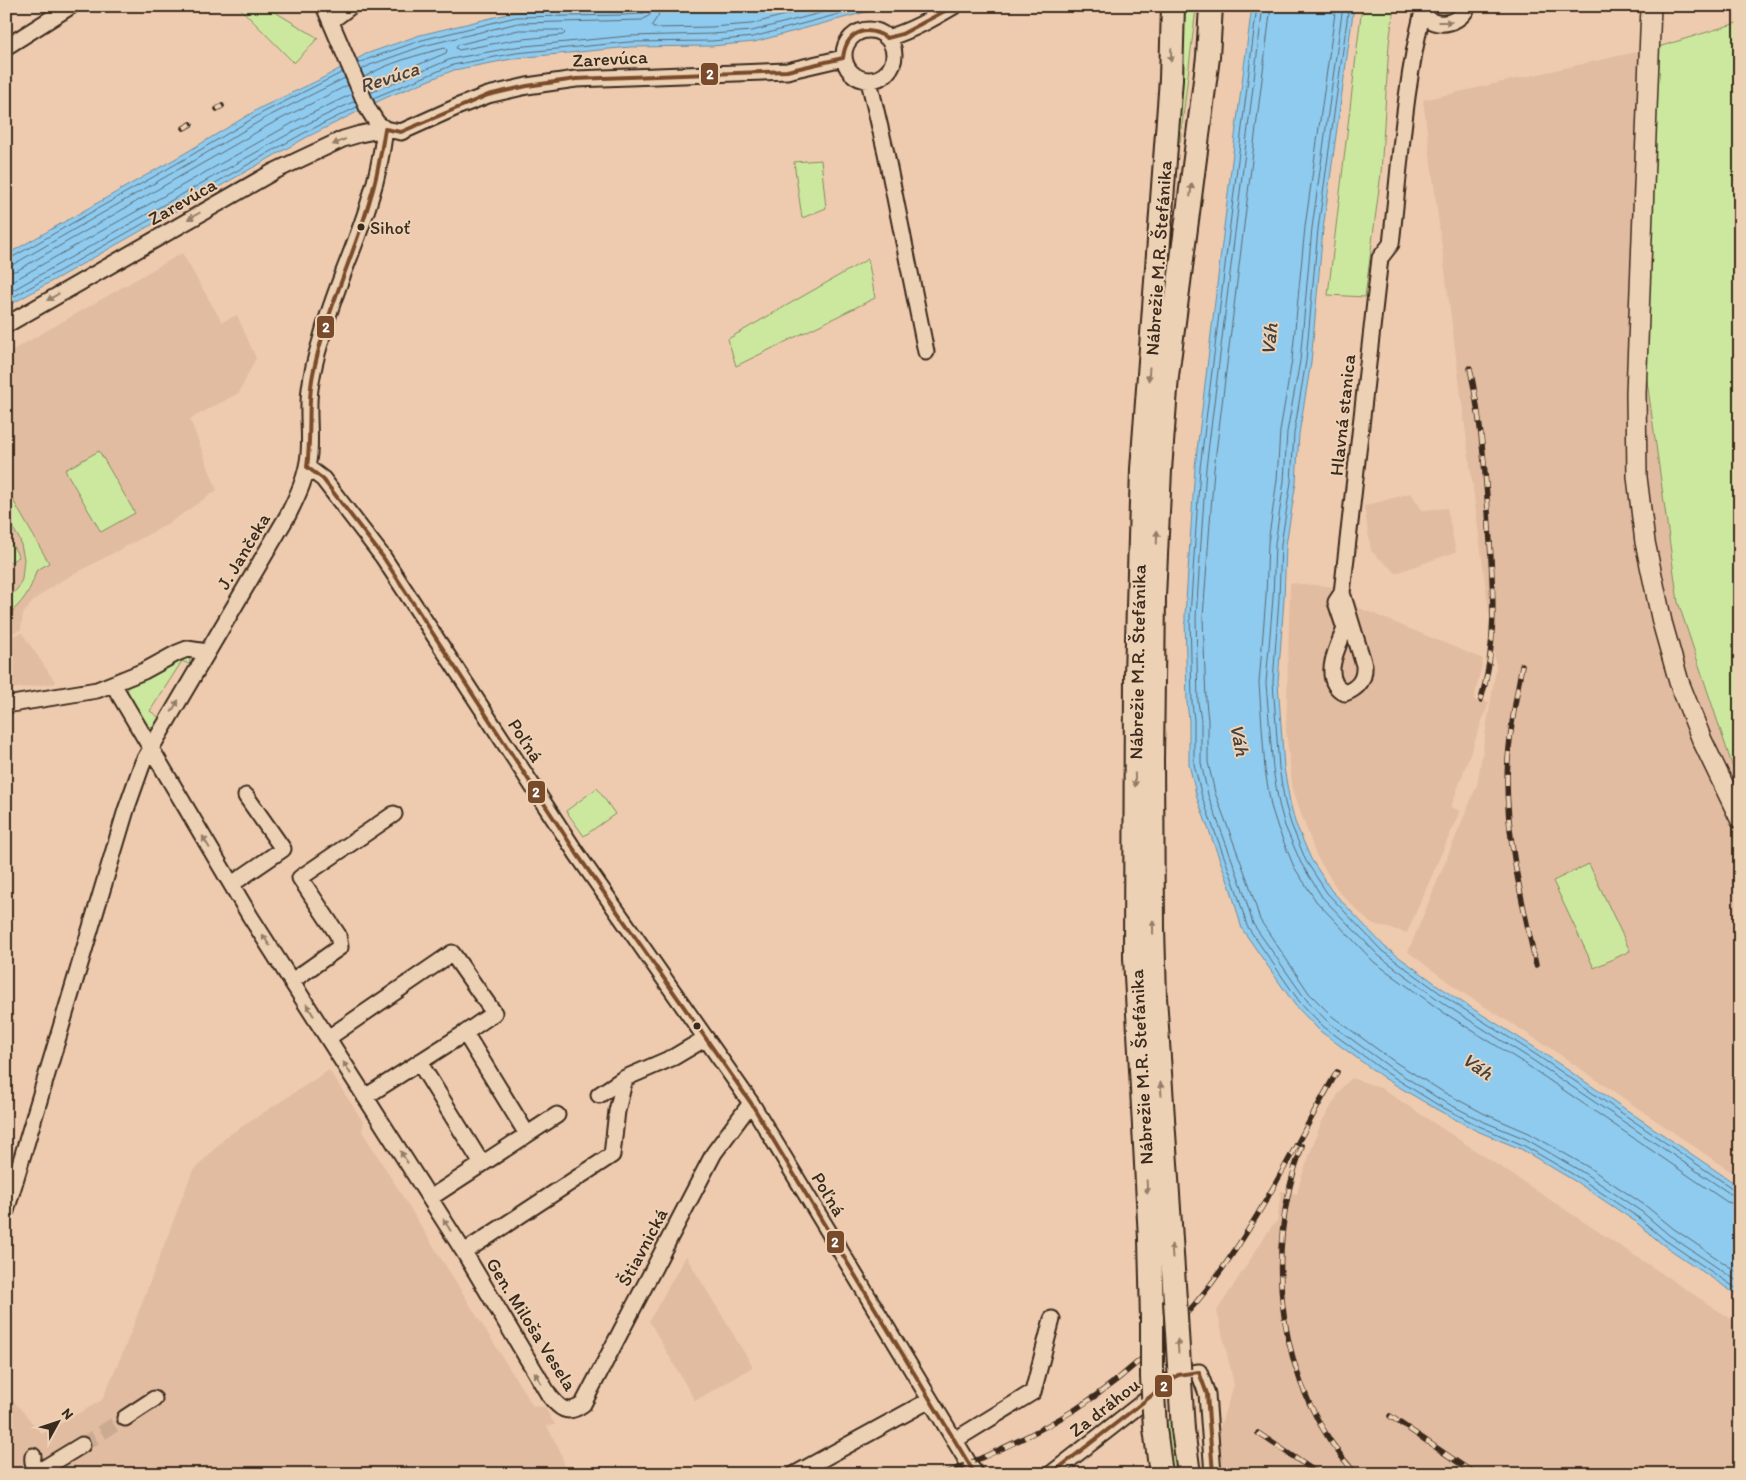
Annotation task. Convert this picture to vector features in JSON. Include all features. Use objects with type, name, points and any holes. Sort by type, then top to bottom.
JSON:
[{"type":"main road","name":"Nábrežie M.R. Štefánika","points":[[1161,1474],[1155,1428],[1152,1377],[1150,1239],[1135,957],[1136,674],[1142,469],[1170,88],[1173,6]]},
{"type":"main road","name":"Nábrežie M.R. Štefánika","points":[[1189,1474],[1183,1430],[1155,997],[1152,750],[1154,596],[1167,376],[1206,66],[1211,6]]},
{"type":"street","points":[[6,47],[71,6]]},
{"type":"street","points":[[308,467],[310,389],[314,367],[324,328],[371,197],[379,166],[385,129],[377,123],[368,109],[324,6]]},
{"type":"street","points":[[331,21],[352,6]]},
{"type":"street","points":[[887,38],[902,34],[954,6]]},
{"type":"street","points":[[1423,9],[1434,22],[1449,23],[1461,18],[1468,6]]},
{"type":"street","points":[[1651,6],[1636,393],[1637,477],[1644,542],[1662,622],[1679,682],[1702,740],[1740,819]]},
{"type":"street","name":"Hlavná stanica","points":[[1342,593],[1336,602],[1345,629],[1334,658],[1332,677],[1337,689],[1345,693],[1360,684],[1364,674],[1364,665],[1342,593],[1380,258],[1390,244],[1410,79],[1423,9]]},
{"type":"street","points":[[873,30],[887,38],[893,49],[893,62],[886,74],[869,81],[852,74],[845,64],[844,48],[846,43],[858,32],[873,30]]},
{"type":"street","name":"Zarevúca","points":[[6,325],[273,172],[344,139],[385,129],[401,132],[488,95],[537,85],[576,79],[787,71],[844,58]]},
{"type":"street","points":[[869,81],[886,153],[926,352]]},
{"type":"street","name":"J. Jančeka","points":[[6,1211],[143,762],[288,515],[303,483],[308,467]]},
{"type":"street","name":"Poľná","points":[[308,467],[323,479],[383,557],[627,928],[751,1103],[975,1474]]},
{"type":"street","points":[[6,705],[97,690],[144,671],[187,649],[207,652]]},
{"type":"street","name":"Gen. Miloša Vesela","points":[[113,684],[232,884],[464,1252],[549,1395],[558,1406],[571,1410]]},
{"type":"street","points":[[232,884],[283,850],[246,796]]},
{"type":"street","points":[[292,981],[340,947],[338,935],[300,878],[394,814]]},
{"type":"street","points":[[328,1038],[452,953],[494,1013],[365,1097]]},
{"type":"street","points":[[465,1032],[527,1134]]},
{"type":"street","points":[[599,1095],[625,1078],[674,1057],[706,1038]]},
{"type":"street","points":[[419,1062],[482,1164]]},
{"type":"street","name":"Gen. Miloša Vesela","points":[[464,1252],[612,1155],[617,1111],[625,1078]]},
{"type":"street","name":"Štiavnická","points":[[571,1410],[577,1408],[586,1399],[714,1152],[751,1103]]},
{"type":"street","points":[[430,1198],[557,1115]]},
{"type":"street","points":[[955,1440],[1033,1392],[1052,1319]]},
{"type":"street","name":"Za dráhou","points":[[1052,1474],[1178,1374],[1199,1372],[1207,1394],[1213,1474]]},
{"type":"street","points":[[125,1418],[154,1399]]},
{"type":"street","points":[[795,1474],[930,1400]]},
{"type":"street","points":[[33,1456],[33,1464],[40,1470],[82,1446]]},
{"type":"shaded area","points":[[1662,46],[1649,320],[1740,757],[1740,1178],[1547,1046],[1463,993],[1408,952],[1477,785],[1496,668],[1423,100]]},
{"type":"shaded area","points":[[182,253],[222,322],[237,315],[256,358],[239,393],[190,419],[217,490],[168,524],[61,581],[36,598],[23,614],[21,630],[6,635],[6,354]]},
{"type":"shaded area","points":[[1411,493],[1422,510],[1447,508],[1456,552],[1396,573],[1371,551],[1364,506]]},
{"type":"shaded area","points":[[1290,583],[1351,588],[1357,607],[1483,659],[1474,700],[1489,702],[1451,807],[1460,811],[1407,933],[1370,923],[1339,892],[1316,855],[1293,792],[1286,731]]},
{"type":"shaded area","points":[[22,633],[56,683],[6,690],[6,637]]},
{"type":"shaded area","points":[[329,1070],[364,1123],[362,1131],[533,1406],[545,1407],[555,1425],[547,1426],[560,1450],[565,1474],[6,1474],[6,1392],[42,1434],[102,1400],[125,1347],[192,1172],[226,1137]]},
{"type":"shaded area","points":[[1352,1078],[1381,1088],[1740,1325],[1740,1474],[1221,1474],[1216,1438],[1234,1385],[1217,1311],[1271,1227],[1277,1221],[1281,1191],[1297,1194],[1321,1123],[1343,1086]]},
{"type":"shaded area","points":[[686,1256],[753,1367],[695,1401],[649,1321]]},
{"type":"green space","points":[[238,6],[270,6],[270,9],[318,38],[294,63]]},
{"type":"green space","points":[[1184,6],[1195,6],[1196,8],[1180,142],[1178,142],[1177,139]]},
{"type":"green space","points":[[1362,6],[1394,6],[1389,44],[1381,173],[1365,297],[1328,295]]},
{"type":"green space","points":[[1740,22],[1740,789],[1678,602],[1639,324],[1652,49]]},
{"type":"green space","points":[[821,160],[826,208],[802,218],[794,162]]},
{"type":"green space","points":[[868,259],[875,298],[736,366],[728,339]]},
{"type":"green space","points":[[99,451],[135,513],[101,532],[65,470]]},
{"type":"green space","points":[[6,488],[49,563],[36,571],[25,596],[17,607],[6,616],[6,601],[18,588],[22,579],[24,559],[20,540],[6,517]]},
{"type":"green space","points":[[6,534],[19,557],[6,564]]},
{"type":"green space","points":[[186,656],[189,657],[190,663],[182,661],[150,711],[160,718],[153,728],[146,725],[127,694],[128,686]]},
{"type":"green space","points":[[597,788],[615,814],[584,836],[566,811]]},
{"type":"green space","points":[[1589,864],[1630,951],[1594,968],[1553,881]]},
{"type":"green space","points":[[1172,1420],[1180,1474],[1170,1474],[1164,1421]]},
{"type":"water","name":"Revúca","points":[[669,6],[888,6],[754,42],[712,46],[630,47],[517,58],[454,70],[385,98],[307,137],[6,307],[6,255],[187,152],[260,108],[319,80],[366,54],[420,35],[516,12],[623,10]]},
{"type":"water","name":"Váh","points":[[1252,6],[1354,6],[1323,229],[1311,362],[1299,434],[1296,482],[1286,545],[1278,682],[1284,768],[1295,822],[1311,859],[1331,890],[1385,947],[1454,997],[1537,1049],[1740,1187],[1740,1297],[1662,1244],[1636,1222],[1578,1183],[1521,1149],[1477,1131],[1436,1109],[1384,1078],[1320,1031],[1295,1005],[1242,929],[1231,890],[1197,798],[1189,764],[1185,616],[1195,467]]},
{"type":"tunnel","points":[[82,1445],[125,1418]]},
{"type":"railway","points":[[217,109],[222,106]]},
{"type":"railway","points":[[184,128],[191,124]]},
{"type":"railway","points":[[1470,368],[1485,467],[1493,593],[1490,657],[1481,700]]},
{"type":"railway","points":[[1522,665],[1509,750],[1508,803],[1513,850],[1536,965]]},
{"type":"railway","points":[[944,1474],[1012,1444],[1076,1409],[1119,1378],[1160,1342],[1214,1281],[1244,1237],[1337,1072]]},
{"type":"railway","points":[[1302,1146],[1290,1188],[1282,1231],[1281,1274],[1284,1318],[1294,1360],[1309,1401],[1329,1439],[1356,1474]]},
{"type":"railway","points":[[1390,1416],[1475,1474]]},
{"type":"railway","points":[[1258,1433],[1319,1474]]},
{"type":"transit line","name":"2","points":[[954,6],[902,34],[887,38],[871,32],[864,31],[858,33],[848,42],[843,58],[787,71],[576,79],[527,86],[488,95],[401,132],[385,129],[377,171],[365,217],[320,343],[312,378],[307,467],[323,479],[383,557],[577,854],[751,1103],[975,1474]]},
{"type":"transit line","name":"2","points":[[1051,1474],[1178,1375],[1199,1372],[1207,1394],[1213,1474]]},
{"type":"place","name":"Sihoť","points":[[361,227]]}]
